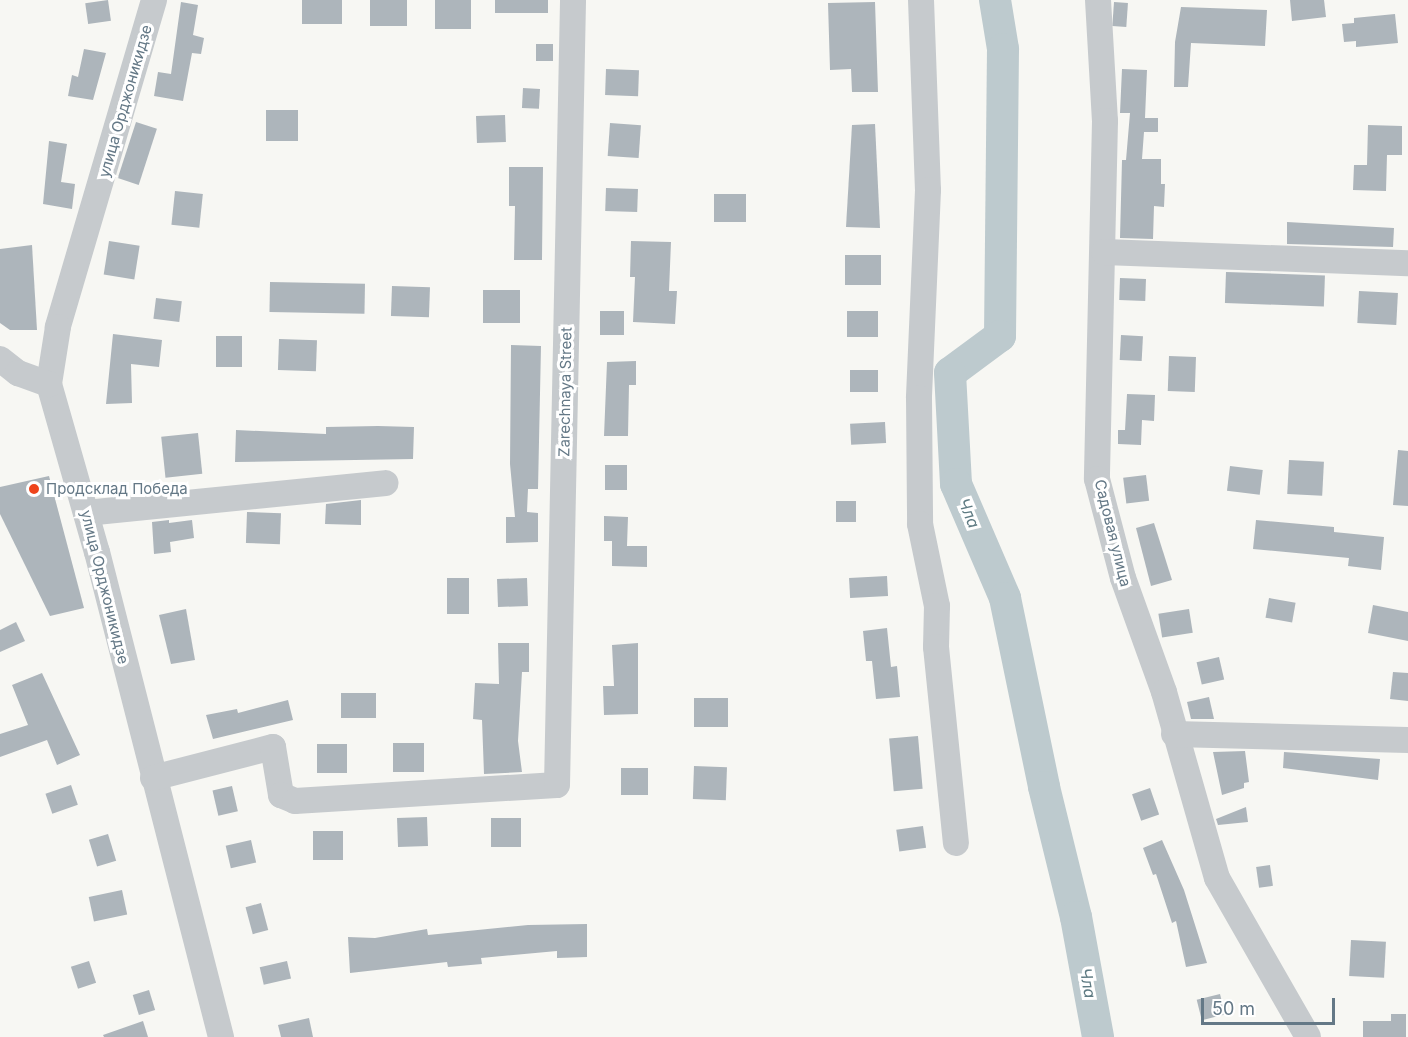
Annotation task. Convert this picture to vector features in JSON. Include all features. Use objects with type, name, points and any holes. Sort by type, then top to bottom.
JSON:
[{"type":"street","name":"улица Орджоникидзе","points":[[154,0],[58,327],[50,384],[86,513],[221,1037]]},
{"type":"street","name":"Zarechnaya Street","points":[[153,778],[273,747],[281,795],[295,801],[557,785],[573,0]]},
{"type":"street","points":[[921,0],[928,190],[918,398],[920,524],[937,606],[936,647],[956,843]]},
{"type":"street","name":"Садовая улица","points":[[1098,0],[1105,121],[1104,252],[1097,478],[1123,578],[1164,692],[1174,734],[1217,878],[1308,1037]]},
{"type":"street","points":[[1104,252],[1408,263]]},
{"type":"street","points":[[0,359],[18,373],[50,384]]},
{"type":"street","points":[[86,513],[386,483]]},
{"type":"street","points":[[1174,734],[1408,740]]},
{"type":"building","points":[[108,0],[111,21],[88,24],[85,3]]},
{"type":"building","points":[[302,0],[342,0],[342,24],[302,24]]},
{"type":"building","points":[[370,0],[407,0],[407,26],[370,26]]},
{"type":"building","points":[[435,0],[471,0],[471,29],[435,29]]},
{"type":"building","points":[[495,0],[548,0],[548,13],[495,13]]},
{"type":"building","points":[[1290,0],[1324,0],[1326,17],[1292,21]]},
{"type":"building","points":[[181,2],[198,5],[193,35],[204,38],[201,54],[192,53],[183,101],[154,96],[158,72],[171,74]]},
{"type":"building","points":[[875,2],[878,92],[852,92],[851,69],[830,70],[828,3]]},
{"type":"building","points":[[1114,2],[1128,3],[1126,27],[1112,26]]},
{"type":"building","points":[[1181,7],[1267,10],[1265,46],[1191,43],[1188,87],[1174,87],[1175,42]]},
{"type":"building","points":[[1395,14],[1398,43],[1356,47],[1356,41],[1344,42],[1342,24],[1354,23],[1354,18]]},
{"type":"building","points":[[536,44],[553,44],[553,61],[536,61]]},
{"type":"building","points":[[84,49],[106,53],[93,100],[68,96],[72,75],[78,77]]},
{"type":"building","points":[[606,69],[639,70],[638,96],[605,95]]},
{"type":"building","points":[[1122,69],[1147,70],[1145,118],[1158,118],[1158,132],[1144,132],[1142,159],[1161,159],[1161,184],[1165,184],[1164,207],[1154,206],[1153,239],[1120,238],[1122,160],[1126,160],[1130,113],[1120,113]]},
{"type":"building","points":[[523,88],[540,89],[539,109],[522,108]]},
{"type":"building","points":[[266,110],[298,110],[298,141],[266,141]]},
{"type":"building","points":[[505,115],[506,142],[477,143],[476,116]]},
{"type":"building","points":[[136,122],[157,129],[139,185],[118,178]]},
{"type":"building","points":[[610,123],[641,125],[639,158],[608,156]]},
{"type":"building","points":[[875,124],[880,228],[846,227],[852,125]]},
{"type":"building","points":[[1368,125],[1402,126],[1402,155],[1387,155],[1386,191],[1353,190],[1354,165],[1367,165]]},
{"type":"building","points":[[49,141],[67,144],[61,182],[75,184],[72,209],[43,204]]},
{"type":"building","points":[[509,167],[543,167],[542,260],[514,260],[515,206],[509,206]]},
{"type":"building","points":[[606,188],[638,189],[637,212],[605,211]]},
{"type":"building","points":[[175,191],[203,194],[199,228],[171,225]]},
{"type":"building","points":[[714,194],[746,194],[746,222],[714,222]]},
{"type":"building","points":[[1287,222],[1394,228],[1393,247],[1287,244]]},
{"type":"building","points":[[109,241],[140,246],[134,279],[104,275]]},
{"type":"building","points":[[631,241],[671,242],[669,291],[677,291],[675,324],[633,322],[635,277],[630,277]]},
{"type":"building","points":[[32,245],[37,330],[10,330],[0,323],[0,249]]},
{"type":"building","points":[[845,255],[881,255],[881,285],[845,285]]},
{"type":"building","points":[[1226,272],[1325,275],[1324,306],[1225,303]]},
{"type":"building","points":[[1120,278],[1146,279],[1145,301],[1119,300]]},
{"type":"building","points":[[270,282],[365,284],[364,314],[269,312]]},
{"type":"building","points":[[392,286],[430,287],[429,317],[391,316]]},
{"type":"building","points":[[483,290],[520,290],[520,323],[483,323]]},
{"type":"building","points":[[1359,291],[1398,293],[1396,325],[1357,323]]},
{"type":"building","points":[[156,298],[182,301],[179,322],[153,319]]},
{"type":"building","points":[[600,311],[624,311],[624,335],[600,335]]},
{"type":"building","points":[[847,311],[878,311],[878,337],[847,337]]},
{"type":"building","points":[[113,334],[162,340],[159,367],[131,364],[132,403],[106,404]]},
{"type":"building","points":[[1121,335],[1143,336],[1142,361],[1120,360]]},
{"type":"building","points":[[216,336],[242,336],[242,367],[216,367]]},
{"type":"building","points":[[279,339],[317,340],[316,371],[278,370]]},
{"type":"building","points":[[511,345],[541,346],[538,489],[528,489],[527,512],[538,513],[538,542],[506,543],[506,517],[515,517],[510,464]]},
{"type":"building","points":[[1169,356],[1196,357],[1195,392],[1168,391]]},
{"type":"building","points":[[636,361],[636,385],[629,385],[628,436],[604,436],[607,362]]},
{"type":"building","points":[[850,370],[878,370],[878,392],[850,392]]},
{"type":"building","points":[[1127,394],[1155,395],[1154,421],[1142,420],[1141,445],[1118,444],[1118,430],[1125,430]]},
{"type":"building","points":[[885,422],[886,443],[851,445],[850,424]]},
{"type":"building","points":[[326,427],[414,427],[413,459],[235,462],[236,430],[326,434]]},
{"type":"building","points":[[198,433],[202,474],[165,478],[161,437]]},
{"type":"building","points":[[1398,450],[1408,451],[1408,506],[1393,505]]},
{"type":"building","points":[[1289,460],[1324,462],[1322,496],[1287,494]]},
{"type":"building","points":[[605,465],[627,465],[627,490],[605,490]]},
{"type":"building","points":[[1230,466],[1263,470],[1260,495],[1227,491]]},
{"type":"building","points":[[1146,475],[1149,501],[1126,504],[1123,478]]},
{"type":"building","points":[[49,476],[84,608],[50,616],[0,514],[0,487]]},
{"type":"building","points":[[361,500],[361,525],[325,524],[326,504]]},
{"type":"building","points":[[836,501],[856,501],[856,522],[836,522]]},
{"type":"building","points":[[247,512],[281,513],[280,544],[246,543]]},
{"type":"building","points":[[604,516],[628,517],[627,546],[647,546],[647,567],[612,566],[612,541],[604,541]]},
{"type":"building","points":[[169,520],[169,523],[192,520],[194,538],[170,542],[171,552],[154,554],[152,522]]},
{"type":"building","points":[[1256,520],[1334,527],[1334,532],[1384,537],[1381,570],[1348,566],[1349,558],[1253,549]]},
{"type":"building","points":[[1154,523],[1172,580],[1151,586],[1136,528]]},
{"type":"building","points":[[887,576],[888,596],[850,598],[849,578]]},
{"type":"building","points":[[447,578],[469,578],[469,614],[447,614]]},
{"type":"building","points":[[527,578],[528,606],[498,607],[497,579]]},
{"type":"building","points":[[1269,598],[1296,603],[1292,622],[1266,618]]},
{"type":"building","points":[[1373,605],[1408,612],[1408,641],[1368,633]]},
{"type":"building","points":[[186,609],[195,660],[171,664],[159,615]]},
{"type":"building","points":[[1189,609],[1193,633],[1162,638],[1158,614]]},
{"type":"building","points":[[16,622],[25,641],[0,652],[0,630]]},
{"type":"building","points":[[887,628],[891,667],[897,666],[900,697],[876,699],[872,661],[866,661],[863,631]]},
{"type":"building","points":[[498,643],[529,643],[529,672],[522,672],[518,741],[522,772],[484,774],[482,720],[473,719],[475,683],[499,684]]},
{"type":"building","points":[[638,643],[638,714],[604,715],[603,686],[614,686],[612,645]]},
{"type":"building","points":[[1219,657],[1224,679],[1202,685],[1197,662]]},
{"type":"building","points":[[1393,672],[1408,673],[1408,701],[1390,699]]},
{"type":"building","points":[[42,673],[80,755],[57,765],[47,740],[0,757],[0,734],[28,725],[12,685]]},
{"type":"building","points":[[341,693],[376,693],[376,718],[341,718]]},
{"type":"building","points":[[1209,697],[1214,719],[1191,719],[1187,702]]},
{"type":"building","points":[[694,698],[728,698],[728,727],[694,727]]},
{"type":"building","points":[[288,700],[293,720],[213,739],[206,715],[237,709],[238,713]]},
{"type":"building","points":[[918,736],[923,789],[894,791],[889,739]]},
{"type":"building","points":[[393,743],[424,743],[424,772],[393,772]]},
{"type":"building","points":[[317,744],[347,744],[347,773],[317,773]]},
{"type":"building","points":[[1245,751],[1249,782],[1244,783],[1244,788],[1222,795],[1213,752]]},
{"type":"building","points":[[1284,752],[1380,759],[1378,780],[1283,768]]},
{"type":"building","points":[[694,766],[727,767],[726,800],[693,799]]},
{"type":"building","points":[[621,768],[648,768],[648,795],[621,795]]},
{"type":"building","points":[[71,785],[78,805],[52,814],[45,794]]},
{"type":"building","points":[[232,786],[238,811],[218,816],[213,790]]},
{"type":"building","points":[[1150,788],[1159,814],[1141,821],[1132,794]]},
{"type":"building","points":[[1246,807],[1248,822],[1218,825],[1216,819]]},
{"type":"building","points":[[427,817],[428,846],[398,847],[397,818]]},
{"type":"building","points":[[491,818],[521,818],[521,847],[491,847]]},
{"type":"building","points":[[923,826],[926,848],[899,852],[896,830]]},
{"type":"building","points":[[313,831],[343,831],[343,860],[313,860]]},
{"type":"building","points":[[108,834],[116,861],[97,867],[89,840]]},
{"type":"building","points":[[251,840],[256,862],[231,868],[226,846]]},
{"type":"building","points":[[1162,840],[1184,890],[1207,963],[1186,967],[1176,921],[1172,923],[1156,874],[1153,875],[1143,848]]},
{"type":"building","points":[[1270,865],[1273,886],[1259,888],[1256,867]]},
{"type":"building","points":[[122,890],[127,914],[94,922],[89,897]]},
{"type":"building","points":[[261,903],[268,930],[253,934],[246,907]]},
{"type":"building","points":[[587,924],[587,957],[557,958],[557,951],[481,958],[482,964],[448,967],[447,962],[350,973],[348,937],[375,938],[427,929],[428,935],[528,925]]},
{"type":"building","points":[[1351,940],[1386,942],[1384,978],[1349,976]]},
{"type":"building","points":[[89,961],[96,983],[78,989],[71,967]]},
{"type":"building","points":[[287,961],[291,979],[264,985],[260,967]]},
{"type":"building","points":[[149,990],[155,1010],[139,1015],[133,995]]},
{"type":"building","points":[[1220,994],[1225,1014],[1202,1020],[1197,1000]]},
{"type":"building","points":[[1391,1014],[1406,1014],[1406,1037],[1363,1037],[1363,1021],[1391,1021]]},
{"type":"building","points":[[309,1018],[313,1037],[281,1037],[278,1025]]},
{"type":"building","points":[[143,1021],[148,1037],[104,1037],[103,1035]]},
{"type":"waterway","name":"Чла","points":[[995,0],[1003,49],[1000,336],[950,373],[956,484],[1005,598],[1044,787],[1076,917],[1098,1037]]},
{"type":"place","name":"Продсклад Победа","points":[[34,489]]}]
